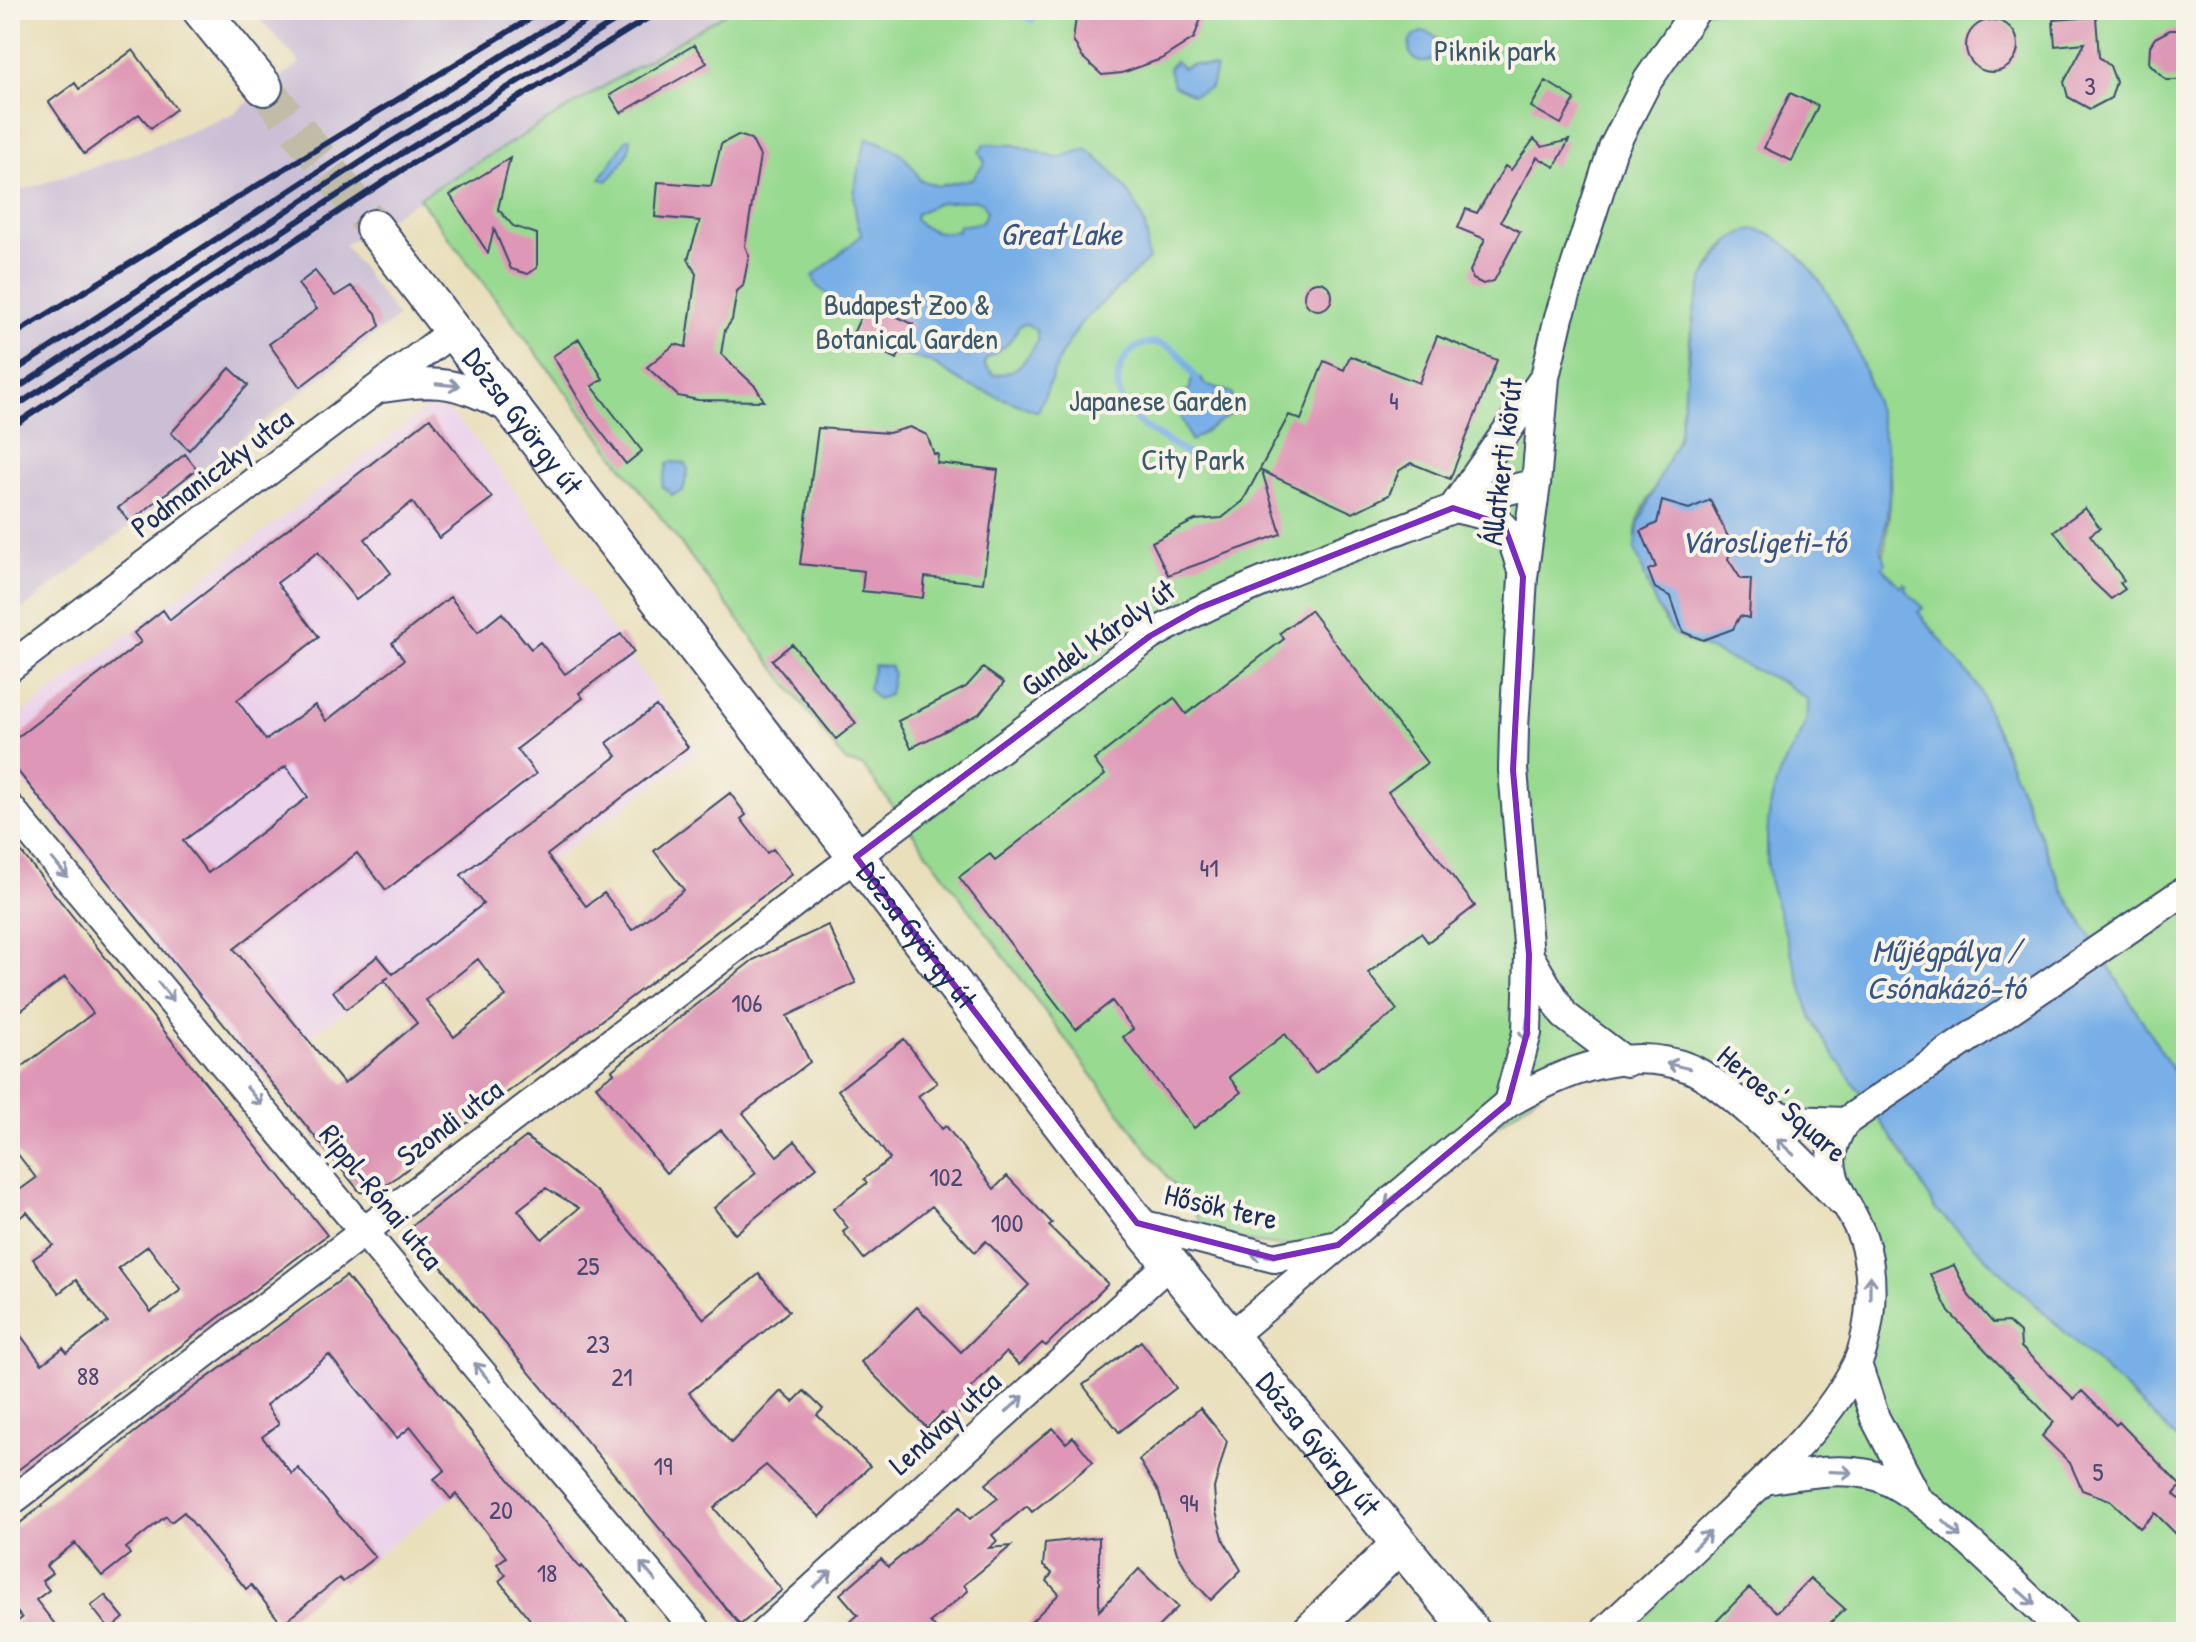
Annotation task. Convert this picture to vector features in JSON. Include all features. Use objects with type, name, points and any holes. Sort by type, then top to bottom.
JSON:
[{"type":"main road","points":[[201,10],[264,87]]},
{"type":"main road","name":"Dózsa György út","points":[[374,228],[1137,1223],[1472,1632]]},
{"type":"main road","points":[[1310,1632],[1399,1545]]},
{"type":"street","name":"Állatkerti körút","points":[[1508,1103],[1527,1033],[1529,955],[1513,770],[1523,577],[1536,484],[1545,377],[1559,317],[1613,148],[1648,80],[1696,10]]},
{"type":"street","name":"Podmaniczky utca","points":[[10,667],[453,331]]},
{"type":"street","points":[[1523,577],[1512,535],[1504,525],[1491,516],[1453,508],[1545,377]]},
{"type":"street","points":[[377,389],[419,382],[460,385],[514,410]]},
{"type":"street","name":"Gundel Károly út","points":[[856,857],[1150,636],[1199,608],[1498,490],[1536,484]]},
{"type":"street","name":"Rippl-Rónai utca","points":[[10,808],[698,1632]]},
{"type":"street","name":"Szondi utca","points":[[10,1502],[856,857]]},
{"type":"street","points":[[1841,1201],[1833,1178],[1832,1156],[1836,1136],[1850,1119],[2186,890]]},
{"type":"street","name":"Állatkerti körút","points":[[1529,955],[1549,995],[1564,1015],[1626,1062]]},
{"type":"street","name":"Heroes' Square","points":[[1230,1337],[1508,1103],[1568,1072],[1597,1064],[1673,1064],[1690,1068],[1722,1090],[1841,1201],[1863,1238],[1870,1273],[1868,1319],[1857,1364],[1820,1419],[1764,1480],[1604,1632]]},
{"type":"street","points":[[1722,1090],[1759,1110],[1791,1120],[1850,1119]]},
{"type":"street","name":"Hősök tere","points":[[1137,1223],[1274,1258],[1338,1245]]},
{"type":"street","name":"Lendvay utca","points":[[765,1632],[1170,1263]]},
{"type":"street","points":[[1857,1364],[1875,1418],[1915,1495]]},
{"type":"street","points":[[1764,1480],[1844,1471],[1872,1474],[1915,1495],[2064,1632]]},
{"type":"street","points":[[1624,1632],[1645,1594]]},
{"type":"highlighted area","points":[[1453,508],[1504,525],[1523,577],[1513,770],[1529,955],[1527,1033],[1508,1103],[1338,1245],[1274,1258],[1137,1223],[856,857],[1150,636],[1199,608]]},
{"type":"shaded area","points":[[252,10],[733,10],[344,245],[398,317],[10,619],[10,194],[145,150],[233,114],[300,63]]},
{"type":"shaded area","points":[[427,408],[447,410],[469,431],[514,489],[698,753],[258,1074],[10,766],[10,723]]},
{"type":"shaded area","points":[[346,1276],[496,1463],[343,1582],[189,1394]]},
{"type":"green space","name":"City Park","points":[[731,10],[2186,10],[2186,1092],[2063,891],[1977,685],[1918,612],[1923,608],[1904,589],[1906,585],[1900,586],[1882,567],[1891,490],[1889,465],[1866,375],[1855,345],[1825,290],[1785,245],[1768,234],[1750,231],[1737,236],[1717,255],[1704,279],[1695,308],[1679,431],[1668,466],[1639,518],[1636,539],[1649,589],[1674,633],[1684,640],[1753,667],[1809,700],[1809,721],[1781,771],[1767,837],[1767,863],[1811,1017],[1826,1044],[1910,1164],[1936,1210],[2186,1447],[2186,1632],[1641,1632],[1645,1594],[1820,1419],[1868,1319],[1832,1156],[1818,1124],[1690,1068],[1568,1072],[1338,1245],[1279,1246],[1212,1237],[863,766],[846,762],[419,198]]},
{"type":"water","points":[[1424,32],[1434,37],[1439,47],[1434,57],[1424,62],[1414,57],[1409,47],[1414,37]]},
{"type":"water","points":[[1175,61],[1183,68],[1194,64],[1216,68],[1211,88],[1193,95],[1173,85],[1169,68]]},
{"type":"water","points":[[631,138],[620,167],[607,181],[600,179],[626,140]]},
{"type":"water","name":"Great Lake","points":[[867,138],[899,153],[920,180],[938,186],[972,179],[985,162],[979,152],[985,144],[1015,145],[1057,158],[1086,149],[1106,166],[1132,198],[1144,222],[1149,259],[1081,323],[1061,355],[1038,412],[967,385],[930,362],[904,355],[817,286],[813,276],[862,235],[854,199]],"holes":[[[982,202],[987,212],[981,223],[958,226],[958,231],[935,231],[915,219],[916,214],[938,203]],[[1027,324],[1036,330],[1038,340],[1030,353],[1016,368],[994,375],[984,365],[985,360],[1008,344],[1020,325]]]},
{"type":"water","name":"Műjégpálya / Csónakázó-tó","points":[[1756,230],[1783,242],[1807,265],[1829,296],[1864,369],[1877,407],[1889,471],[1889,501],[1881,550],[1886,563],[1882,567],[1900,586],[1906,585],[1905,589],[1923,608],[1918,612],[1977,685],[2063,891],[2186,1092],[2186,1447],[1936,1210],[1910,1164],[1826,1044],[1811,1017],[1769,881],[1768,868],[1771,801],[1783,765],[1803,730],[1808,700],[1785,683],[1675,635],[1655,603],[1635,549],[1638,525],[1679,436],[1695,306],[1704,277],[1729,242],[1747,231]]},
{"type":"water","points":[[1200,377],[1205,384],[1232,393],[1233,412],[1191,441],[1177,409],[1182,405],[1181,395],[1190,389],[1191,381]]},
{"type":"water","points":[[668,462],[685,463],[688,470],[683,491],[672,495],[662,486]]},
{"type":"water","points":[[874,665],[890,666],[893,673],[889,695],[877,699],[868,689]]},
{"type":"building","points":[[1077,10],[1204,10],[1194,38],[1161,59],[1122,73],[1102,75],[1082,57],[1073,40]]},
{"type":"building","points":[[2096,17],[2099,57],[2110,66],[2116,82],[2111,98],[2090,109],[2068,97],[2064,82],[2085,43],[2055,46],[2053,20]]},
{"type":"building","points":[[1992,20],[2010,28],[2018,46],[2010,64],[1992,72],[1974,64],[1966,46],[1974,28]]},
{"type":"building","points":[[2170,30],[2186,30],[2186,80],[2166,80],[2149,63],[2150,46],[2155,38]]},
{"type":"building","points":[[694,45],[707,63],[621,113],[610,95]]},
{"type":"building","points":[[133,50],[176,109],[151,128],[139,114],[84,154],[49,102],[75,83],[79,89]]},
{"type":"building","points":[[1546,81],[1575,99],[1561,124],[1531,107]]},
{"type":"building","points":[[1790,93],[1818,106],[1792,161],[1764,148]]},
{"type":"building","points":[[738,135],[751,139],[760,156],[745,246],[749,256],[743,286],[737,291],[732,320],[725,330],[721,354],[756,387],[764,401],[698,400],[678,396],[647,367],[675,344],[686,347],[696,274],[688,259],[700,221],[655,217],[658,182],[711,186],[721,144]]},
{"type":"building","points":[[1534,139],[1542,147],[1569,140],[1555,167],[1537,157],[1501,221],[1520,232],[1494,281],[1483,284],[1473,279],[1470,271],[1485,239],[1458,228],[1466,209],[1477,213],[1505,166],[1511,170]]},
{"type":"building","points":[[510,158],[498,209],[513,226],[537,234],[537,268],[528,274],[511,269],[494,229],[488,253],[450,195]]},
{"type":"building","points":[[315,271],[335,296],[351,286],[376,313],[380,326],[300,387],[269,344],[317,309],[298,284]]},
{"type":"building","points":[[1318,282],[1328,286],[1332,296],[1328,306],[1318,310],[1308,306],[1304,296],[1308,286]]},
{"type":"building","points":[[867,303],[913,324],[897,359],[851,338]]},
{"type":"building","points":[[1437,336],[1497,360],[1450,479],[1411,463],[1399,471],[1389,495],[1353,513],[1262,471],[1281,534],[1168,575],[1152,542],[1195,520],[1222,518],[1243,501],[1289,415],[1301,420],[1324,361],[1344,370],[1350,356],[1419,383]]},
{"type":"building","points":[[579,339],[603,379],[592,386],[642,451],[626,464],[589,416],[553,356]]},
{"type":"building","points":[[230,368],[248,385],[189,450],[171,433]]},
{"type":"building","points":[[430,418],[492,498],[439,538],[412,502],[365,539],[391,573],[356,600],[318,552],[277,583],[319,637],[237,700],[266,740],[315,705],[326,721],[404,660],[392,643],[450,597],[478,632],[502,613],[531,649],[540,642],[565,674],[621,634],[634,652],[579,693],[583,698],[517,749],[536,774],[386,890],[357,853],[234,949],[344,1084],[417,1023],[384,980],[346,1009],[333,991],[378,956],[393,974],[483,904],[461,875],[617,756],[607,743],[656,706],[688,747],[547,855],[586,906],[604,893],[632,930],[684,890],[654,851],[730,793],[746,815],[741,819],[767,853],[773,849],[792,874],[376,1193],[360,1192],[24,779],[10,761],[10,743],[141,642],[134,633],[163,610],[170,620]],"holes":[[[286,766],[308,797],[208,873],[183,841]],[[478,959],[506,996],[454,1037],[426,1000]]]},
{"type":"building","points":[[910,427],[927,435],[934,454],[938,454],[937,463],[998,470],[983,583],[925,577],[923,598],[862,591],[864,571],[800,564],[818,428],[889,433]]},
{"type":"building","points":[[185,454],[197,469],[130,522],[118,508]]},
{"type":"building","points":[[1710,500],[1732,545],[1728,559],[1741,579],[1751,579],[1749,618],[1740,616],[1733,629],[1703,640],[1683,632],[1671,597],[1655,588],[1648,570],[1656,567],[1641,531],[1657,523],[1662,501],[1689,509]]},
{"type":"building","points":[[2085,508],[2100,528],[2090,535],[2124,580],[2120,583],[2125,589],[2111,599],[2092,581],[2054,531]]},
{"type":"building","points":[[1310,610],[1427,763],[1388,792],[1475,906],[1428,942],[1421,933],[1368,973],[1397,1010],[1315,1073],[1285,1034],[1229,1077],[1241,1092],[1194,1128],[1123,1037],[1133,1029],[1112,1001],[1076,1029],[959,877],[990,854],[995,860],[1105,775],[1094,760],[1174,698],[1186,714],[1284,639],[1280,633]]},
{"type":"building","points":[[792,644],[856,723],[836,739],[772,660]]},
{"type":"building","points":[[983,668],[1004,683],[979,714],[911,748],[898,721],[966,687]]},
{"type":"building","points":[[10,838],[327,1235],[10,1476],[10,1321],[42,1364],[63,1348],[67,1353],[108,1322],[76,1280],[59,1293],[33,1259],[53,1245],[27,1212],[10,1225],[10,1197],[36,1178],[10,1144],[10,1076],[93,1013],[65,977],[10,1019]],"holes":[[[148,1246],[181,1290],[151,1312],[118,1268]]]},
{"type":"building","points":[[828,925],[856,983],[787,1016],[810,1062],[743,1113],[777,1156],[795,1141],[817,1167],[735,1234],[714,1208],[756,1173],[721,1130],[666,1173],[596,1086],[614,1073],[612,1070],[753,960]]},
{"type":"building","points":[[904,1039],[937,1083],[918,1096],[942,1129],[946,1126],[994,1189],[1007,1176],[1052,1223],[1049,1226],[1108,1284],[1046,1346],[1042,1343],[1019,1365],[1006,1352],[967,1392],[973,1399],[950,1422],[942,1413],[927,1428],[861,1362],[917,1307],[961,1352],[1029,1285],[986,1241],[975,1252],[932,1206],[864,1259],[843,1232],[848,1228],[833,1209],[867,1183],[864,1179],[890,1159],[838,1090]]},
{"type":"building","points":[[526,1137],[598,1193],[704,1319],[759,1274],[789,1311],[689,1393],[731,1443],[781,1391],[793,1402],[804,1391],[823,1409],[817,1415],[870,1466],[820,1517],[766,1465],[714,1508],[782,1590],[740,1625],[409,1228]],"holes":[[[546,1188],[579,1208],[542,1239],[518,1210]]]},
{"type":"building","points":[[1954,1265],[1969,1296],[1993,1323],[2008,1322],[2020,1333],[2021,1347],[2074,1399],[2082,1391],[2116,1425],[2119,1422],[2181,1486],[2174,1494],[2186,1506],[2186,1544],[2155,1513],[2140,1528],[2110,1500],[2082,1490],[2070,1463],[2042,1436],[2054,1422],[1949,1312],[1930,1274]]},
{"type":"building","points":[[346,1276],[580,1568],[582,1566],[636,1632],[540,1632],[499,1581],[506,1575],[497,1564],[506,1557],[456,1494],[451,1499],[434,1479],[445,1470],[411,1427],[397,1438],[329,1355],[266,1405],[279,1424],[262,1437],[292,1474],[298,1468],[375,1557],[343,1582],[339,1578],[282,1624],[251,1585],[246,1589],[184,1512],[171,1522],[166,1516],[126,1548],[130,1554],[102,1576],[75,1543],[46,1566],[52,1573],[42,1581],[49,1590],[36,1600],[61,1632],[10,1632],[10,1627],[22,1618],[10,1603],[10,1531],[154,1417]]},
{"type":"building","points":[[1141,1341],[1176,1388],[1119,1432],[1083,1385]]},
{"type":"building","points":[[1200,1408],[1227,1441],[1214,1488],[1216,1512],[1224,1541],[1241,1570],[1211,1600],[1194,1582],[1177,1553],[1159,1493],[1139,1460]]},
{"type":"building","points":[[1053,1428],[1066,1443],[1073,1437],[1093,1462],[1032,1512],[1027,1506],[992,1535],[997,1541],[989,1548],[1011,1546],[964,1585],[968,1591],[930,1622],[939,1632],[839,1632],[858,1615],[840,1594],[881,1559],[888,1567],[960,1507],[970,1519],[998,1498],[986,1484]]},
{"type":"building","points":[[1099,1537],[1099,1611],[1139,1569],[1178,1607],[1153,1632],[1021,1632],[1059,1594],[1047,1581],[1052,1573],[1043,1566],[1045,1543]]},
{"type":"building","points":[[1810,1578],[1845,1609],[1831,1622],[1841,1632],[1706,1632],[1749,1588],[1777,1612]]},
{"type":"building","points":[[105,1595],[124,1618],[110,1630],[91,1606]]},
{"type":"waterway","points":[[1022,13],[1032,20]]},
{"type":"waterway","points":[[1192,457],[1133,417],[1120,397],[1118,383],[1126,358],[1146,344],[1159,344],[1174,350],[1196,379]]},
{"type":"tunnel","points":[[264,87],[374,228]]},
{"type":"railway","points":[[10,337],[544,10]]},
{"type":"railway","points":[[10,374],[381,131],[576,10]]},
{"type":"railway","points":[[10,393],[390,143],[604,10]]},
{"type":"railway","points":[[10,410],[399,155],[633,10]]},
{"type":"railway","points":[[10,428],[408,166],[661,10]]},
{"type":"park label","name":"Piknik park","points":[[1495,51]]},
{"type":"park label","name":"Budapest Zoo & Botanical Garden","points":[[907,322]]},
{"type":"park label","name":"Japanese Garden","points":[[1158,401]]},
{"type":"water label","name":"Városligeti-tó","points":[[1763,542]]}]
